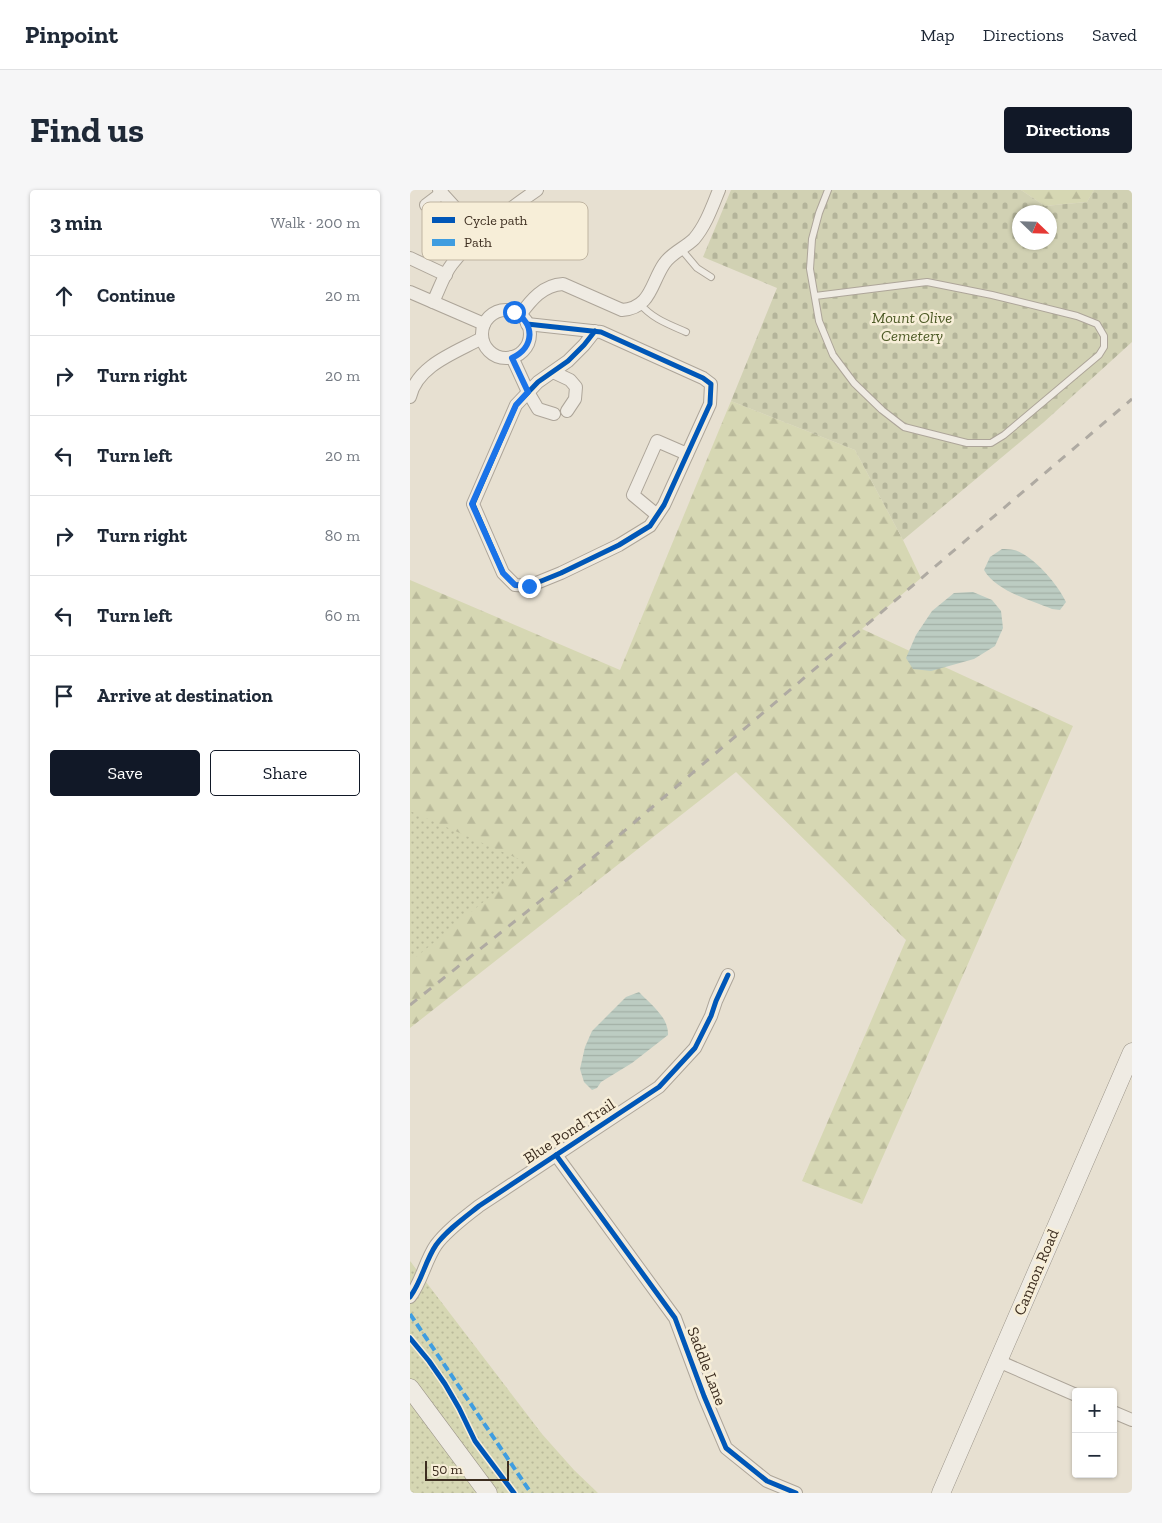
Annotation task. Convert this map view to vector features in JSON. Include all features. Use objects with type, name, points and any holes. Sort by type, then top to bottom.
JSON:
[{"type":"main road","name":"Cannon Road","points":[[940,1493],[1132,1052]]},
{"type":"main road","points":[[410,1388],[488,1493]]},
{"type":"street","points":[[519,202],[537,190]]},
{"type":"street","points":[[595,331],[568,361],[538,382],[516,405],[472,504],[503,573],[515,585],[529,586],[560,573],[619,545],[650,526],[664,505],[710,404],[711,384],[703,378],[601,332],[524,319],[514,312],[500,311],[488,318],[484,324],[482,338],[484,345],[493,355],[499,358],[512,358],[524,350],[528,344],[529,330],[524,319],[530,302],[554,284],[563,284],[622,310],[630,310],[646,298],[664,263],[693,240],[704,225],[719,190]]},
{"type":"street","points":[[429,202],[440,192],[449,202]]},
{"type":"street","points":[[410,258],[446,275]]},
{"type":"street","points":[[434,302],[451,265],[456,260]]},
{"type":"street","points":[[410,292],[484,324]]},
{"type":"street","points":[[410,392],[423,373],[431,366],[482,338]]},
{"type":"street","points":[[512,358],[538,409],[560,413],[575,399],[576,387],[570,380],[553,372]]},
{"type":"street","points":[[658,515],[633,495],[657,441],[687,454]]},
{"type":"street","name":"Blue Pond Trail","points":[[410,1297],[436,1245],[454,1226],[479,1206],[659,1087],[695,1048],[728,975]]},
{"type":"street","name":"Saddle Lane","points":[[556,1155],[675,1318],[726,1448],[767,1481],[796,1493]]},
{"type":"street","points":[[998,1361],[1072,1393]]},
{"type":"street","points":[[1117,1414],[1132,1420]]},
{"type":"lane","points":[[815,296],[927,282],[992,295],[1076,316],[1097,324],[1104,336],[1104,347],[1099,355],[1004,435],[991,443],[967,442],[904,427],[882,410],[854,383],[833,355],[819,321],[810,269],[812,239],[819,212],[828,190]]},
{"type":"lane","points":[[681,249],[697,268],[711,277]]},
{"type":"lane","points":[[640,304],[648,313],[656,318],[686,332]]},
{"type":"green space","name":"Mount Olive Cemetery","points":[[731,190],[1021,190],[1044,205],[1012,205],[1012,250],[1057,250],[1056,205],[1087,202],[1094,190],[1132,190],[1132,342],[1044,422],[903,540],[855,450],[731,401],[777,288],[703,257]]},
{"type":"green space","points":[[1021,190],[1094,190],[1087,202],[1044,205]]},
{"type":"green space","points":[[731,401],[855,450],[921,578],[862,629],[1073,726],[862,1204],[802,1181],[906,940],[736,772],[410,1028],[410,580],[620,670]]},
{"type":"green space","points":[[410,811],[530,864],[410,962]]},
{"type":"green space","points":[[410,1261],[542,1434],[574,1470],[598,1493],[410,1493]]},
{"type":"shaded area","points":[[1002,549],[1021,553],[1037,564],[1057,587],[1066,602],[1060,610],[1052,609],[1014,594],[989,577],[984,570],[990,557]]},
{"type":"shaded area","points":[[973,592],[992,600],[1001,611],[1003,628],[995,646],[974,659],[931,671],[913,669],[906,658],[916,635],[932,611],[954,593]]},
{"type":"shaded area","points":[[639,992],[662,1017],[668,1035],[632,1063],[601,1082],[597,1088],[592,1090],[584,1082],[580,1069],[585,1047],[592,1031],[626,997]]},
{"type":"railway","points":[[410,1005],[569,878],[1132,399]]},
{"type":"marked path","points":[[410,1314],[531,1493]]},
{"type":"cycle path","points":[[527,324],[601,332],[703,378],[711,384],[710,404],[664,505],[650,526],[619,545],[561,573],[529,586],[515,585],[503,573],[473,504],[516,405],[538,382],[568,361],[584,345],[595,331]]},
{"type":"cycle path","points":[[410,1297],[436,1245],[456,1224],[479,1206],[659,1087],[695,1048],[728,975]]},
{"type":"cycle path","points":[[556,1155],[675,1318],[726,1448],[767,1481],[796,1493]]},
{"type":"cycle path","points":[[410,1338],[445,1384],[475,1441],[514,1493]]},
{"type":"route","points":[[514,312],[524,319],[529,330],[528,344],[524,350],[512,358],[528,392],[516,405],[472,504],[503,573],[515,585],[529,586]]}]
